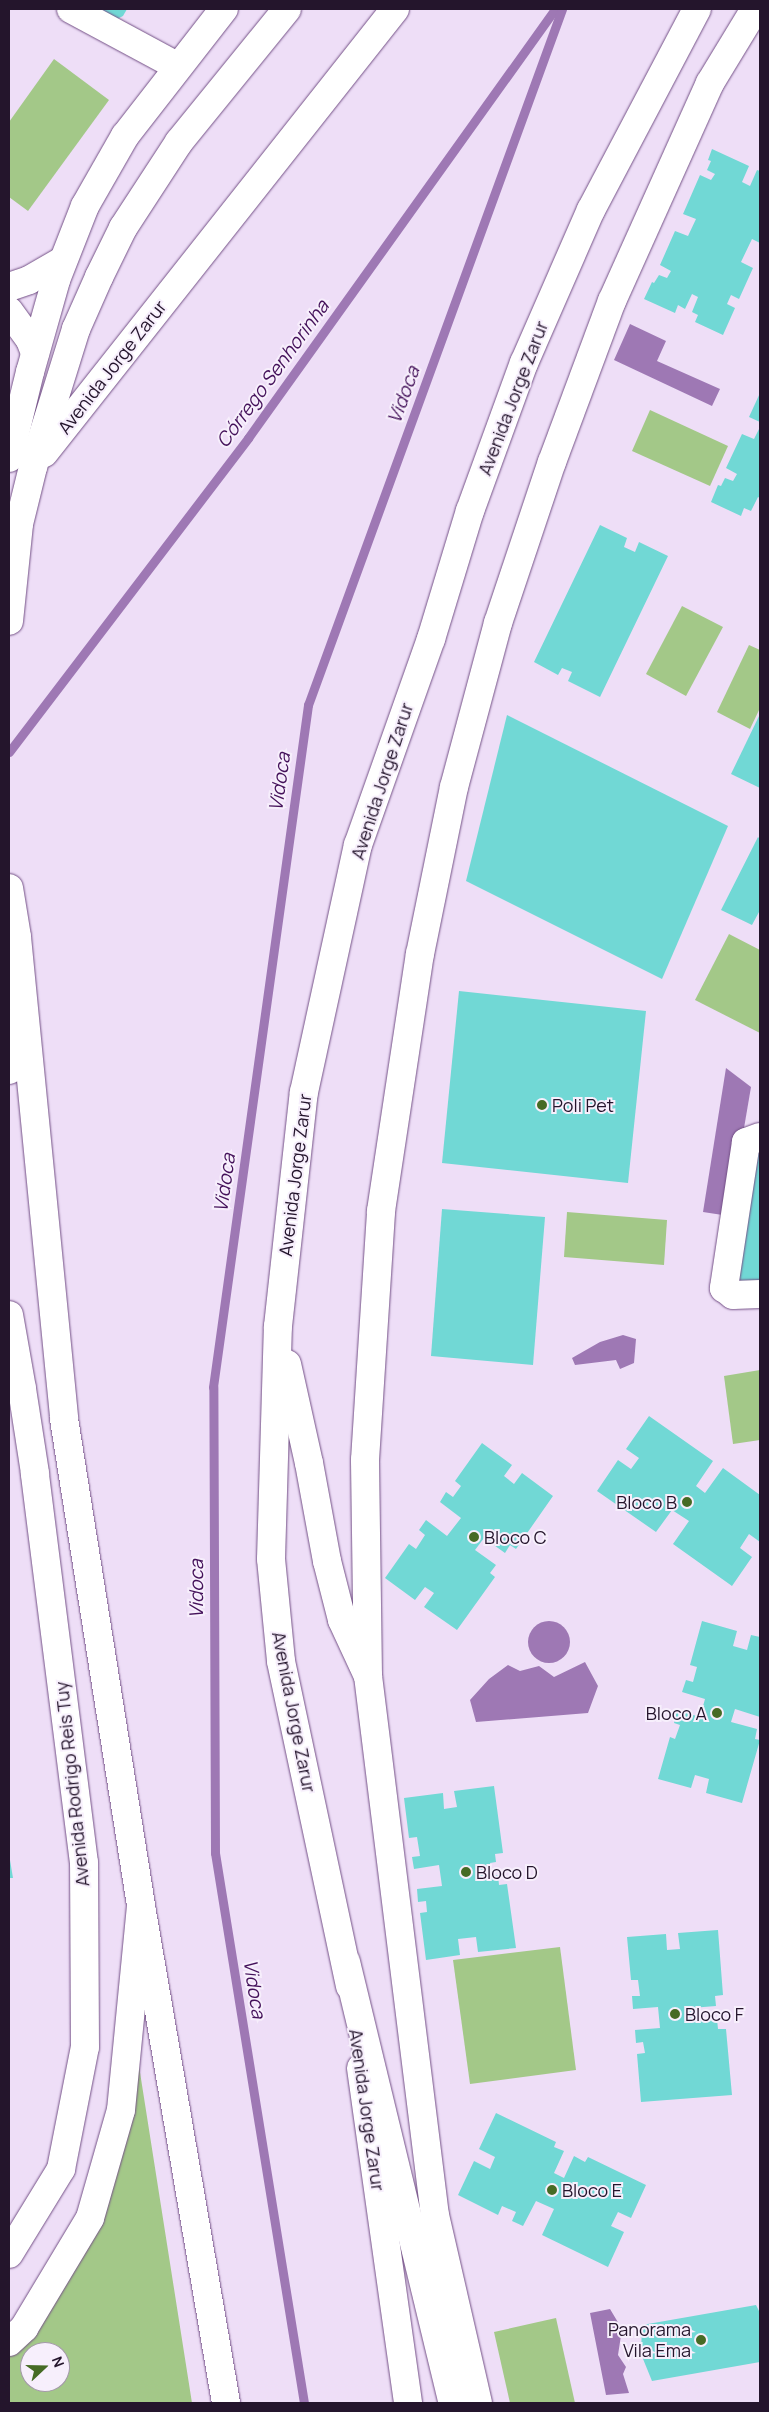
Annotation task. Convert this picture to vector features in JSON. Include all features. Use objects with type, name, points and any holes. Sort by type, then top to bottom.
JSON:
[{"type":"main road","points":[[71,9],[177,66]]},
{"type":"main road","points":[[21,462],[35,353],[63,260],[85,206],[125,136],[177,66],[224,9]]},
{"type":"main road","name":"Avenida Jorge Zarur","points":[[9,612],[19,524],[21,462],[76,329],[123,228],[179,142],[287,9]]},
{"type":"main road","name":"Avenida Jorge Zarur","points":[[21,462],[395,9]]},
{"type":"main road","name":"Avenida Jorge Zarur","points":[[408,2403],[346,1962],[281,1661],[271,1559],[278,1326],[304,1092],[358,844],[431,638],[470,510],[524,363],[591,210],[697,9]]},
{"type":"main road","points":[[478,2403],[435,2216],[368,1676],[365,1460],[381,1211],[420,954],[454,788],[500,619],[552,462],[612,301],[710,83],[754,9]]},
{"type":"main road","points":[[9,287],[29,280],[63,260]]},
{"type":"main road","points":[[9,311],[30,340],[35,353]]},
{"type":"main road","points":[[9,888],[17,937],[64,1420],[141,1906],[226,2403]]},
{"type":"main road","points":[[9,1070],[17,937]]},
{"type":"main road","points":[[760,1137],[746,1142],[724,1288],[733,1295],[760,1294]]},
{"type":"main road","name":"Avenida Rodrigo Reis Tuy","points":[[9,1315],[22,1389],[84,1863],[85,2047],[61,2169],[9,2254]]},
{"type":"main road","points":[[278,1326],[310,1464],[329,1569],[342,1620],[368,1676]]},
{"type":"main road","points":[[9,2342],[24,2328],[90,2218],[121,2110],[141,1906]]},
{"type":"main road","points":[[346,1962],[453,2403]]},
{"type":"green space","points":[[54,59],[109,100],[28,211],[9,197],[9,122]]},
{"type":"green space","points":[[650,410],[728,446],[710,486],[632,451]]},
{"type":"green space","points":[[682,606],[723,627],[686,696],[646,674]]},
{"type":"green space","points":[[749,645],[760,650],[760,708],[750,729],[717,712]]},
{"type":"green space","points":[[729,934],[760,950],[760,1033],[695,1000]]},
{"type":"green space","points":[[567,1212],[667,1220],[664,1265],[564,1257]]},
{"type":"green space","points":[[760,1370],[760,1440],[733,1444],[724,1376]]},
{"type":"green space","points":[[560,1947],[576,2070],[470,2084],[453,1960]]},
{"type":"green space","points":[[139,2066],[192,2403],[9,2403],[9,2355],[20,2343],[20,2392],[70,2392],[70,2342],[21,2342],[40,2321]]},
{"type":"green space","points":[[556,2318],[575,2403],[510,2403],[494,2332]]},
{"type":"shaded area","points":[[630,324],[666,341],[657,361],[720,389],[712,406],[614,360]]},
{"type":"shaded area","points":[[726,1068],[751,1087],[729,1216],[703,1212]]},
{"type":"shaded area","points":[[623,1335],[636,1339],[634,1363],[620,1369],[616,1360],[575,1365],[572,1358],[600,1342]]},
{"type":"shaded area","points":[[553,1621],[561,1624],[567,1630],[570,1642],[567,1654],[561,1660],[545,1663],[537,1660],[531,1654],[528,1638],[531,1630],[537,1624]]},
{"type":"shaded area","points":[[585,1662],[598,1686],[588,1713],[476,1722],[470,1700],[489,1679],[508,1665],[520,1671],[539,1666],[554,1677]]},
{"type":"shaded area","points":[[610,2309],[622,2329],[618,2355],[626,2367],[623,2374],[629,2393],[606,2395],[590,2313]]},
{"type":"building","points":[[89,9],[127,9],[123,16],[117,19]]},
{"type":"building","points":[[712,149],[749,166],[742,182],[750,186],[757,170],[760,171],[760,243],[752,239],[741,262],[753,268],[739,299],[731,295],[727,304],[735,308],[723,335],[695,322],[698,315],[692,312],[698,297],[692,294],[685,309],[678,305],[675,313],[644,299],[652,282],[654,283],[659,275],[667,278],[671,271],[660,265],[675,231],[688,236],[696,219],[683,214],[700,175],[711,180],[715,174],[707,170],[711,161],[708,160]]},
{"type":"building","points":[[760,393],[760,422],[749,417]]},
{"type":"building","points":[[760,427],[760,498],[758,497],[751,511],[744,508],[741,516],[711,502],[718,485],[721,486],[725,478],[733,481],[737,474],[726,468],[742,434],[754,439]]},
{"type":"building","points":[[600,525],[627,538],[624,547],[635,552],[639,542],[668,556],[600,697],[568,681],[572,672],[562,668],[558,675],[534,662]]},
{"type":"building","points":[[760,714],[760,788],[731,774]]},
{"type":"building","points":[[507,715],[728,826],[662,979],[466,881]]},
{"type":"building","points":[[758,837],[760,839],[760,913],[752,925],[721,910]]},
{"type":"building","name":"Poli Pet","points":[[459,991],[646,1011],[628,1183],[442,1163]]},
{"type":"building","points":[[750,1148],[760,1149],[760,1286],[737,1284]]},
{"type":"building","points":[[442,1209],[545,1217],[533,1365],[431,1356]]},
{"type":"building","name":"Bloco B","points":[[649,1416],[713,1461],[696,1486],[705,1493],[723,1468],[760,1495],[760,1542],[749,1534],[740,1548],[752,1557],[732,1586],[673,1544],[689,1521],[672,1510],[656,1532],[597,1491],[618,1460],[631,1469],[639,1458],[626,1449]]},
{"type":"building","name":"Bloco C","points":[[482,1443],[512,1465],[504,1476],[514,1484],[522,1473],[553,1496],[516,1549],[510,1545],[505,1553],[484,1538],[475,1550],[496,1565],[490,1573],[495,1577],[457,1630],[424,1607],[434,1593],[425,1587],[415,1600],[385,1578],[409,1544],[416,1549],[425,1535],[419,1530],[426,1520],[447,1536],[461,1518],[440,1502],[446,1492],[453,1497],[461,1486],[455,1481]]},
{"type":"building","name":"Bloco A","points":[[702,1621],[737,1631],[733,1646],[747,1650],[751,1635],[760,1637],[760,1717],[735,1709],[731,1722],[757,1729],[755,1739],[760,1740],[742,1803],[706,1793],[709,1779],[695,1775],[691,1788],[658,1779],[670,1737],[675,1739],[680,1725],[674,1723],[677,1710],[700,1717],[705,1699],[682,1692],[686,1680],[693,1682],[697,1667],[690,1665]]},
{"type":"building","name":"Bloco D","points":[[494,1786],[503,1853],[495,1854],[496,1862],[490,1863],[492,1876],[498,1875],[499,1885],[507,1884],[516,1948],[478,1952],[476,1937],[458,1939],[460,1955],[426,1960],[420,1913],[427,1912],[426,1901],[418,1902],[417,1889],[442,1886],[439,1865],[414,1869],[412,1857],[420,1856],[417,1837],[409,1838],[404,1798],[443,1793],[444,1809],[457,1807],[454,1791]]},
{"type":"building","points":[[9,1854],[13,1878],[9,1878]]},
{"type":"building","name":"Bloco F","points":[[718,1930],[723,1995],[715,1996],[716,2006],[691,2008],[692,2021],[717,2019],[718,2029],[726,2029],[732,2095],[641,2102],[637,2054],[645,2053],[643,2042],[636,2043],[635,2030],[660,2028],[658,2007],[633,2009],[632,1996],[640,1996],[638,1980],[631,1980],[627,1937],[666,1934],[667,1950],[680,1949],[678,1933]]},
{"type":"building","name":"Bloco E","points":[[496,2113],[556,2142],[554,2147],[564,2151],[554,2173],[564,2178],[574,2156],[585,2162],[588,2157],[646,2185],[631,2218],[618,2212],[611,2226],[624,2232],[608,2267],[542,2235],[554,2209],[536,2201],[523,2226],[512,2221],[516,2212],[502,2206],[498,2215],[458,2195],[474,2161],[490,2169],[495,2157],[479,2149]]},
{"type":"building","name":"Panorama Vila Ema","points":[[756,2305],[760,2313],[760,2362],[652,2381],[641,2354],[642,2325]]},
{"type":"waterway","name":"Córrego Senhorinha","points":[[9,752],[248,438],[555,9]]},
{"type":"waterway","name":"Vidoca","points":[[304,2403],[215,1853],[213,1387],[308,705],[562,9]]},
{"type":"place","name":"Poli Pet","points":[[542,1105]]},
{"type":"place","name":"Bloco B","points":[[687,1502]]},
{"type":"place","name":"Bloco C","points":[[474,1537]]},
{"type":"place","name":"Bloco A","points":[[717,1713]]},
{"type":"place","name":"Bloco D","points":[[466,1872]]},
{"type":"place","name":"Bloco F","points":[[675,2014]]},
{"type":"place","name":"Bloco E","points":[[552,2190]]},
{"type":"place","name":"Panorama Vila Ema","points":[[701,2340]]}]
